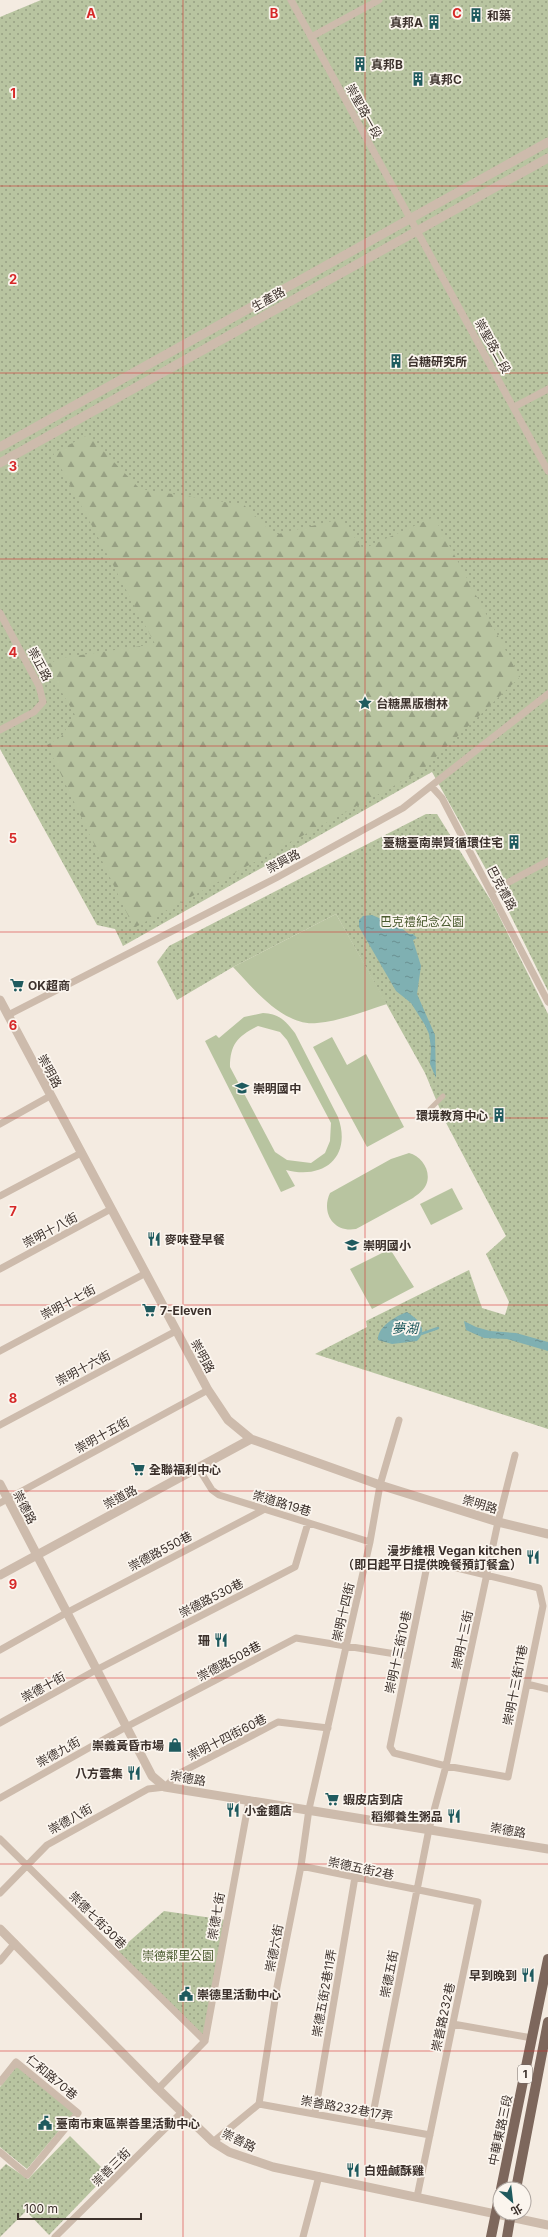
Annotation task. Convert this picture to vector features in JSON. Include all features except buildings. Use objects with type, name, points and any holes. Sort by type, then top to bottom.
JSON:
[{"type":"main road","name":"中華東路三段","points":[[503,2181],[548,1958]]},
{"type":"main road","name":"1","points":[[518,2181],[546,2040],[548,2022]]},
{"type":"main road","points":[[491,2237],[495,2221]]},
{"type":"main road","points":[[507,2237],[510,2221]]},
{"type":"street","name":"崇聖路一段","points":[[291,0],[417,232]]},
{"type":"street","points":[[311,37],[379,0]]},
{"type":"street","name":"生產路","points":[[0,447],[548,142]]},
{"type":"street","name":"生產路","points":[[0,463],[548,158]]},
{"type":"street","name":"崇聖路二段","points":[[417,232],[548,471]]},
{"type":"street","points":[[514,407],[548,389]]},
{"type":"street","name":"崇正路","points":[[0,613],[39,686],[43,702],[34,712],[0,730]]},
{"type":"street","name":"崇興路","points":[[8,1015],[333,847],[404,808],[548,694]]},
{"type":"street","name":"巴克禮路","points":[[432,787],[442,798],[492,891],[548,1002]]},
{"type":"street","points":[[492,891],[548,862]]},
{"type":"street","name":"崇明路","points":[[0,1000],[208,1390],[228,1420],[251,1439],[380,1485],[498,1522],[548,1534]]},
{"type":"street","points":[[0,1124],[50,1096]]},
{"type":"street","points":[[422,1116],[443,1096]]},
{"type":"street","points":[[0,1196],[81,1153]]},
{"type":"street","name":"崇明十八街","points":[[0,1269],[111,1209]]},
{"type":"street","name":"崇明十七街","points":[[0,1351],[146,1273]]},
{"type":"street","name":"崇明十六街","points":[[0,1425],[176,1331]]},
{"type":"street","name":"崇明十五街","points":[[4,1501],[208,1390]]},
{"type":"street","name":"崇明十四街","points":[[309,1809],[347,1647],[370,1542],[380,1485],[398,1420]]},
{"type":"street","name":"崇道路","points":[[0,1575],[199,1469],[251,1439]]},
{"type":"street","name":"崇明十三街","points":[[429,1829],[446,1766],[498,1522],[515,1455]]},
{"type":"street","name":"崇道路19巷","points":[[199,1469],[215,1493],[370,1542]]},
{"type":"street","name":"崇德路","points":[[0,1484],[4,1501],[36,1556],[152,1776],[165,1787],[309,1809],[548,1849]]},
{"type":"street","name":"崇德路550巷","points":[[0,1650],[66,1613],[265,1509]]},
{"type":"street","name":"崇德路530巷","points":[[96,1670],[295,1567],[308,1522]]},
{"type":"street","name":"崇明十三街10巷","points":[[446,1766],[394,1753],[390,1747],[428,1561],[487,1575]]},
{"type":"street","name":"崇明十三街11巷","points":[[446,1766],[508,1777],[543,1606],[539,1588],[487,1575]]},
{"type":"street","name":"崇德路508巷","points":[[126,1727],[296,1638],[408,1656]]},
{"type":"street","name":"崇德十街","points":[[0,1723],[96,1670]]},
{"type":"street","points":[[527,1684],[548,1689]]},
{"type":"street","name":"崇明十四街60巷","points":[[165,1787],[178,1774],[278,1722],[328,1728]]},
{"type":"street","name":"崇德九街","points":[[0,1798],[126,1727]]},
{"type":"street","name":"崇德八街","points":[[0,1893],[47,1845],[148,1789],[165,1787]]},
{"type":"street","name":"崇德七街","points":[[205,2041],[249,1800]]},
{"type":"street","name":"崇德六街","points":[[259,2104],[277,1987],[301,1866],[309,1809]]},
{"type":"street","name":"崇德五街","points":[[371,2124],[429,1829]]},
{"type":"street","name":"崇德七街30巷","points":[[0,1839],[205,2041]]},
{"type":"street","name":"崇德五街2巷","points":[[301,1866],[417,1891]]},
{"type":"street","name":"崇德五街2巷11弄","points":[[315,2113],[355,1877]]},
{"type":"street","name":"崇善路232巷","points":[[417,1891],[478,1902],[417,2197]]},
{"type":"street","name":"崇善路","points":[[0,1929],[158,2089],[213,2142],[229,2152],[248,2160],[492,2214]]},
{"type":"street","points":[[0,1961],[15,1943]]},
{"type":"street","points":[[453,2024],[532,2038]]},
{"type":"street","points":[[158,2089],[205,2041]]},
{"type":"street","name":"仁和路70巷","points":[[0,2082],[16,2062],[78,2113],[27,2175],[0,2152]]},
{"type":"street","points":[[213,2142],[259,2104]]},
{"type":"street","name":"崇善路232巷17弄","points":[[259,2104],[430,2135]]},
{"type":"street","name":"崇善三街","points":[[55,2237],[182,2112]]},
{"type":"street","points":[[310,2237],[303,2234],[319,2176]]},
{"type":"street","name":"崇善路","points":[[532,2221],[548,2225]]},
{"type":"green space","points":[[41,0],[548,0],[548,991],[503,900],[432,772],[123,946],[115,929],[97,925],[0,749],[0,17]]},
{"type":"green space","points":[[88,435],[140,489],[244,505],[274,535],[341,519],[363,549],[434,517],[520,677],[421,771],[134,928],[47,745],[61,737],[75,715],[46,665],[61,658],[155,644],[53,453]]},
{"type":"green space","name":"巴克禮紀念公園","points":[[426,814],[437,814],[493,904],[548,1014],[548,1429],[315,1354],[367,1327],[366,1321],[469,1270],[482,1308],[505,1315],[509,1302],[486,1254],[506,1236],[444,1119],[425,1073],[336,914],[233,967],[177,1000],[157,962],[169,946]]},
{"type":"green space","points":[[336,914],[387,1004],[335,1020],[305,1023],[281,1013],[260,995],[233,967]]},
{"type":"green space","points":[[263,1013],[278,1016],[291,1028],[295,1033],[338,1117],[341,1131],[341,1143],[338,1154],[332,1162],[323,1168],[313,1171],[300,1172],[286,1170],[295,1186],[281,1192],[205,1041],[216,1035],[219,1038],[244,1017]],"holes":[[[258,1026],[280,1032],[287,1040],[331,1123],[330,1141],[325,1153],[311,1163],[287,1160],[275,1152],[230,1067],[230,1059],[236,1042],[245,1033]]]},
{"type":"green space","points":[[332,1037],[347,1065],[366,1054],[404,1127],[367,1147],[313,1047]]},
{"type":"green space","points":[[409,1153],[418,1157],[425,1165],[427,1170],[428,1180],[422,1191],[413,1198],[356,1229],[341,1228],[331,1220],[327,1207],[330,1193],[391,1159]]},
{"type":"green space","points":[[452,1188],[463,1209],[431,1225],[420,1204]]},
{"type":"green space","points":[[390,1249],[414,1287],[372,1309],[350,1269]]},
{"type":"green space","name":"崇德鄰里公園","points":[[164,1911],[226,1920],[204,2038],[116,1953]]},
{"type":"green space","points":[[17,2066],[74,2113],[27,2169],[0,2147],[0,2087]]},
{"type":"green space","points":[[70,2136],[108,2174],[49,2235],[26,2211],[0,2237],[0,2170],[6,2164],[28,2179]]},
{"type":"water","points":[[372,915],[400,927],[417,938],[413,940],[421,966],[417,994],[435,1035],[436,1078],[430,1064],[431,1048],[429,1034],[425,1025],[411,1003],[396,991],[359,927],[359,920],[363,916]]},
{"type":"water","name":"夢湖","points":[[407,1312],[421,1325],[422,1332],[417,1341],[392,1344],[378,1340],[384,1326],[393,1319]]},
{"type":"water","points":[[464,1321],[476,1327],[490,1331],[516,1333],[548,1342],[548,1351],[507,1339],[484,1338],[466,1330]]},
{"type":"waterway","points":[[421,1334],[438,1328]]},
{"type":"place","name":"和築","points":[[476,15]]},
{"type":"place","name":"真邦A","points":[[434,22]]},
{"type":"place","name":"真邦B","points":[[360,64]]},
{"type":"place","name":"真邦C","points":[[418,79]]},
{"type":"place","name":"台糖研究所","points":[[396,361]]},
{"type":"place","name":"台糖黑版樹林","points":[[365,703]]},
{"type":"place","name":"臺糖臺南崇賢循環住宅","points":[[514,842]]},
{"type":"place","name":"OK超商","points":[[17,985]]},
{"type":"place","name":"崇明國中","points":[[242,1088]]},
{"type":"place","name":"環境教育中心","points":[[499,1115]]},
{"type":"place","name":"麥味登早餐","points":[[154,1239]]},
{"type":"place","name":"崇明國小","points":[[352,1245]]},
{"type":"place","name":"7-Eleven","points":[[149,1310]]},
{"type":"place","name":"全聯福利中心","points":[[138,1469]]},
{"type":"place","name":"漫步維根 Vegan kitchen （即日起平日提供晚餐預訂餐盒）","points":[[533,1557]]},
{"type":"place","name":"珊","points":[[221,1640]]},
{"type":"place","name":"崇義黃昏市場","points":[[175,1745]]},
{"type":"place","name":"八方雲集","points":[[134,1773]]},
{"type":"place","name":"蝦皮店到店","points":[[332,1799]]},
{"type":"place","name":"小金麵店","points":[[233,1810]]},
{"type":"place","name":"稻鄉養生粥品","points":[[454,1816]]},
{"type":"place","name":"早到晚到","points":[[528,1975]]},
{"type":"place","name":"崇德里活動中心","points":[[186,1994]]},
{"type":"place","name":"臺南市東區崇善里活動中心","points":[[45,2123]]},
{"type":"place","name":"白妞鹹酥雞","points":[[353,2170]]}]
